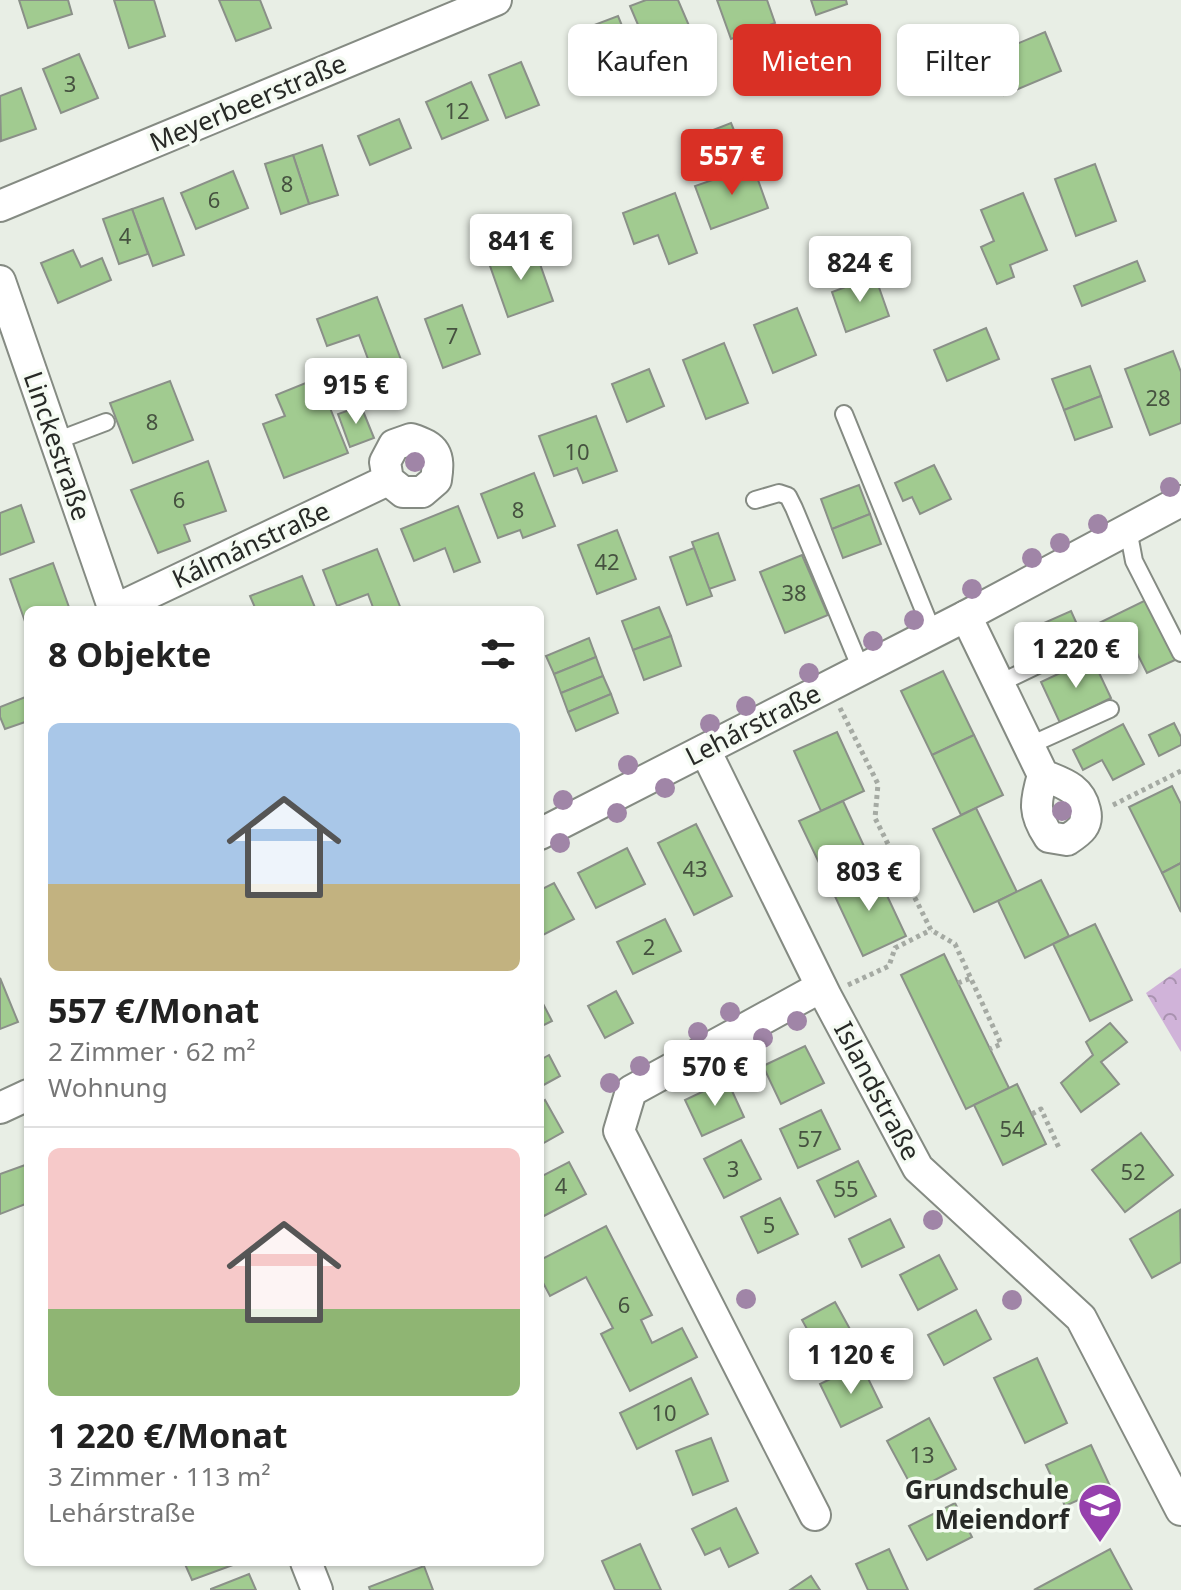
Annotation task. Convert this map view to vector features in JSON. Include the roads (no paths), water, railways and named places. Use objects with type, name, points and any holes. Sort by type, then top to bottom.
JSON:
[{"type":"street","name":"Meyerbeerstraße","points":[[0,206],[496,0]]},
{"type":"street","name":"Linckestraße","points":[[0,281],[113,606]]},
{"type":"street","name":"Kálmánstraße","points":[[122,606],[388,480]]},
{"type":"street","name":"Lehárstraße","points":[[544,832],[966,616],[1181,501]]},
{"type":"street","points":[[966,616],[1043,775],[1070,786],[1082,799],[1087,818],[1081,831],[1067,840],[1049,837],[1039,822],[1036,799],[1043,775]]},
{"type":"street","name":"Islandstraße","points":[[705,750],[824,992],[918,1168],[1081,1318],[1181,1510]]},
{"type":"street","points":[[815,1515],[619,1131],[631,1091],[824,992]]},
{"type":"street","points":[[0,1108],[24,1097]]},
{"type":"street","points":[[308,1566],[317,1590]]},
{"type":"lane","points":[[844,414],[933,633]]},
{"type":"lane","points":[[56,441],[106,422]]},
{"type":"lane","points":[[755,500],[779,493],[788,496],[861,669]]},
{"type":"lane","points":[[1128,529],[1134,561],[1181,653]]},
{"type":"lane","points":[[998,684],[1077,646]]},
{"type":"lane","points":[[1028,746],[1110,709]]},
{"type":"place","name":"Grundschule Meiendorf","points":[[1100,1544]]}]
